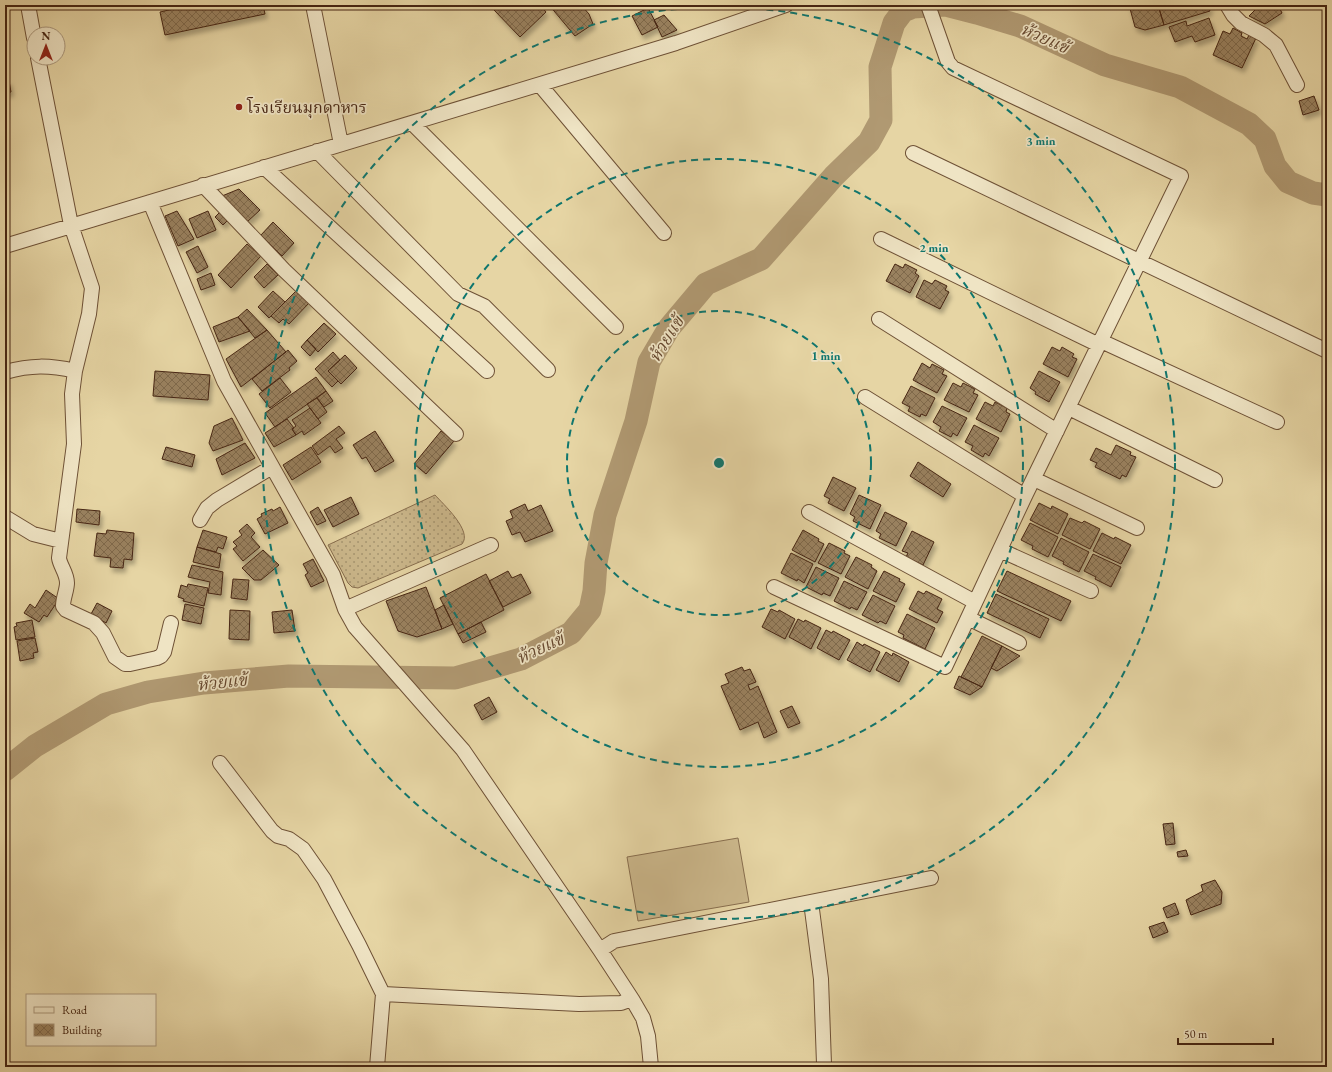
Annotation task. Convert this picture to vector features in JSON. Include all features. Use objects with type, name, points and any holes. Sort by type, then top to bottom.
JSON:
[{"type":"street","points":[[28,5],[32,26]]},
{"type":"street","points":[[313,5],[341,144]]},
{"type":"street","points":[[5,246],[203,185],[540,85],[676,43],[786,5]]},
{"type":"street","points":[[774,587],[945,667],[1025,496],[1181,176],[953,68],[948,62],[928,5]]},
{"type":"street","points":[[1227,5],[1233,15],[1241,23],[1264,34],[1276,45],[1297,85]]},
{"type":"street","points":[[40,66],[71,226],[92,288],[89,314],[75,371],[72,394],[74,444],[59,558],[67,583],[63,602],[64,608],[94,623],[103,633],[113,654],[120,661],[130,664],[161,656],[164,652],[171,623]]},
{"type":"street","points":[[540,85],[664,233]]},
{"type":"street","points":[[412,123],[616,327]]},
{"type":"street","points":[[317,152],[458,294],[484,306],[548,370]]},
{"type":"street","points":[[913,153],[1327,351]]},
{"type":"street","points":[[264,167],[487,371]]},
{"type":"street","points":[[203,185],[284,270],[456,434]]},
{"type":"street","points":[[150,202],[224,381],[333,575],[345,609],[355,627],[463,750],[600,950],[643,1018],[648,1036],[651,1067]]},
{"type":"street","points":[[881,239],[1100,343],[1277,422]]},
{"type":"street","points":[[879,319],[1057,430]]},
{"type":"street","points":[[5,372],[31,366],[59,367],[75,371]]},
{"type":"street","points":[[865,397],[1025,496]]},
{"type":"street","points":[[1069,408],[1215,480]]},
{"type":"street","points":[[200,520],[207,508],[217,500],[272,467]]},
{"type":"street","points":[[1034,479],[1136,528]]},
{"type":"street","points":[[809,512],[975,602]]},
{"type":"street","points":[[5,517],[33,534],[61,541]]},
{"type":"street","points":[[345,609],[492,545]]},
{"type":"street","points":[[1000,550],[1091,591]]},
{"type":"street","points":[[968,618],[1019,643]]},
{"type":"street","points":[[220,763],[272,831],[278,836],[289,839],[303,849],[324,879],[359,945],[383,994],[377,1067]]},
{"type":"street","points":[[600,950],[614,941],[931,878]]},
{"type":"street","points":[[811,902],[821,979],[824,1064]]},
{"type":"street","points":[[383,994],[579,1004],[621,1003],[632,999]]},
{"type":"shaded area","points":[[435,495],[456,518],[464,532],[462,544],[358,588],[352,587],[348,583],[328,545]]},
{"type":"shaded area","points":[[738,838],[749,902],[638,921],[627,857]]},
{"type":"building","points":[[191,5],[263,5],[265,14],[165,35],[160,12]]},
{"type":"building","points":[[500,5],[540,5],[546,12],[520,37],[494,10]]},
{"type":"building","points":[[549,5],[581,5],[589,14],[593,24],[575,36]]},
{"type":"building","points":[[1129,5],[1158,5],[1164,25],[1145,30],[1135,27]]},
{"type":"building","points":[[1158,5],[1213,5],[1208,7],[1210,11],[1164,25]]},
{"type":"building","points":[[1278,5],[1282,13],[1265,24],[1249,16],[1259,6]]},
{"type":"building","points":[[648,8],[658,27],[642,35],[632,16]]},
{"type":"building","points":[[664,15],[677,30],[662,37],[654,20]]},
{"type":"building","points":[[1209,18],[1215,35],[1195,42],[1192,36],[1175,42],[1169,27],[1186,21],[1187,26]]},
{"type":"building","points":[[1233,28],[1242,33],[1241,36],[1247,39],[1249,35],[1256,38],[1242,68],[1213,55],[1223,31],[1230,34]]},
{"type":"building","points":[[5,81],[9,81],[11,92],[5,93]]},
{"type":"building","points":[[1314,96],[1319,110],[1303,115],[1299,101]]},
{"type":"building","points":[[239,189],[260,210],[247,222],[222,196]]},
{"type":"building","points":[[177,211],[194,239],[178,246],[165,216]]},
{"type":"building","points":[[208,211],[216,230],[197,238],[189,219]]},
{"type":"building","points":[[220,212],[228,220],[223,225],[215,217]]},
{"type":"building","points":[[273,222],[294,243],[282,256],[261,235]]},
{"type":"building","points":[[247,244],[261,256],[231,288],[218,275]]},
{"type":"building","points":[[198,246],[208,267],[197,273],[186,252]]},
{"type":"building","points":[[267,264],[278,275],[264,288],[254,277]]},
{"type":"building","points":[[895,264],[903,268],[905,264],[917,270],[915,273],[919,276],[910,293],[886,281]]},
{"type":"building","points":[[211,273],[215,285],[201,290],[197,279]]},
{"type":"building","points":[[924,280],[932,284],[935,280],[947,286],[945,290],[949,292],[940,309],[916,297]]},
{"type":"building","points":[[297,290],[310,302],[289,324],[283,319],[279,323],[271,316]]},
{"type":"building","points":[[273,291],[285,302],[269,318],[258,307]]},
{"type":"building","points":[[247,309],[267,330],[255,338],[238,317]]},
{"type":"building","points":[[238,317],[250,331],[219,342],[213,327]]},
{"type":"building","points":[[324,323],[336,334],[318,352],[307,340]]},
{"type":"building","points":[[267,330],[286,352],[241,387],[226,359]]},
{"type":"building","points":[[307,340],[316,349],[310,356],[301,347]]},
{"type":"building","points":[[1052,347],[1060,351],[1062,347],[1074,354],[1072,357],[1077,359],[1068,377],[1043,364]]},
{"type":"building","points":[[288,350],[297,361],[289,368],[290,370],[262,391],[252,379]]},
{"type":"building","points":[[333,352],[340,360],[328,371],[338,381],[332,387],[315,369]]},
{"type":"building","points":[[345,355],[357,368],[341,384],[328,371]]},
{"type":"building","points":[[922,363],[930,368],[932,364],[944,370],[942,374],[947,376],[937,393],[913,380]]},
{"type":"building","points":[[155,371],[210,375],[208,400],[153,396]]},
{"type":"building","points":[[1039,371],[1060,382],[1049,402],[1035,394],[1036,392],[1030,388]]},
{"type":"building","points":[[316,377],[326,391],[275,427],[265,413]]},
{"type":"building","points":[[280,378],[291,392],[270,408],[259,394]]},
{"type":"building","points":[[953,383],[961,387],[963,383],[975,389],[973,393],[978,395],[969,412],[944,400]]},
{"type":"building","points":[[911,386],[935,398],[926,416],[921,414],[920,417],[908,411],[910,407],[902,403]]},
{"type":"building","points":[[326,391],[333,401],[324,407],[317,398]]},
{"type":"building","points":[[317,398],[327,412],[318,419],[307,404]]},
{"type":"building","points":[[985,402],[993,406],[995,402],[1007,408],[1006,412],[1010,414],[1001,432],[976,419]]},
{"type":"building","points":[[942,406],[967,418],[957,436],[953,433],[951,437],[939,431],[941,427],[933,422]]},
{"type":"building","points":[[310,408],[321,423],[304,435],[302,431],[296,435],[292,429],[296,426],[292,420]]},
{"type":"building","points":[[232,418],[243,440],[213,451],[209,443],[214,426]]},
{"type":"building","points":[[287,419],[294,428],[292,429],[296,435],[274,447],[265,433]]},
{"type":"building","points":[[974,425],[999,438],[989,456],[985,453],[983,457],[971,450],[973,446],[965,442]]},
{"type":"building","points":[[339,426],[345,433],[336,439],[343,448],[335,453],[330,446],[318,455],[312,446]]},
{"type":"building","points":[[375,431],[394,461],[375,472],[366,457],[362,459],[353,445]]},
{"type":"building","points":[[441,431],[454,441],[426,474],[414,464]]},
{"type":"building","points":[[245,443],[255,458],[222,475],[216,459]]},
{"type":"building","points":[[1116,445],[1131,452],[1130,455],[1136,457],[1126,477],[1122,475],[1120,479],[1095,467],[1097,463],[1090,460],[1096,448],[1111,455]]},
{"type":"building","points":[[166,447],[195,455],[192,467],[162,459]]},
{"type":"building","points":[[311,447],[321,462],[292,480],[283,465]]},
{"type":"building","points":[[918,462],[951,484],[943,497],[910,476]]},
{"type":"building","points":[[833,477],[856,488],[844,511],[828,503],[830,499],[824,496]]},
{"type":"building","points":[[859,495],[881,505],[870,529],[853,521],[855,517],[850,514]]},
{"type":"building","points":[[351,497],[359,514],[333,527],[324,510]]},
{"type":"building","points":[[1039,503],[1051,509],[1052,506],[1068,514],[1058,534],[1030,520]]},
{"type":"building","points":[[525,504],[528,511],[541,505],[553,531],[525,542],[520,532],[512,535],[506,521],[513,518],[510,511]]},
{"type":"building","points":[[280,507],[288,523],[265,534],[257,519],[262,516],[261,514],[272,509],[273,511]]},
{"type":"building","points":[[318,507],[326,521],[317,525],[310,512]]},
{"type":"building","points":[[77,509],[100,511],[99,525],[76,522]]},
{"type":"building","points":[[885,512],[907,523],[896,546],[879,538],[881,534],[876,531]]},
{"type":"building","points":[[1070,518],[1082,523],[1084,521],[1100,529],[1090,549],[1062,535]]},
{"type":"building","points":[[1030,523],[1058,537],[1048,557],[1032,549],[1033,546],[1021,540]]},
{"type":"building","points":[[247,524],[255,533],[251,537],[260,547],[243,561],[233,549],[237,546],[233,542],[242,535],[239,531]]},
{"type":"building","points":[[107,530],[134,533],[132,560],[124,559],[123,568],[110,567],[111,558],[94,556],[97,533],[106,534]]},
{"type":"building","points":[[203,530],[227,537],[223,549],[218,547],[216,552],[197,547]]},
{"type":"building","points":[[803,530],[819,539],[818,541],[824,544],[815,562],[792,550]]},
{"type":"building","points":[[912,531],[934,542],[923,565],[906,557],[908,553],[902,551]]},
{"type":"building","points":[[1102,533],[1114,539],[1115,537],[1131,545],[1121,564],[1093,551]]},
{"type":"building","points":[[1061,538],[1089,552],[1079,572],[1063,564],[1064,562],[1052,556]]},
{"type":"building","points":[[829,543],[845,551],[844,553],[850,556],[841,574],[818,563]]},
{"type":"building","points":[[197,547],[221,554],[219,568],[193,562]]},
{"type":"building","points":[[263,550],[279,565],[261,580],[254,580],[242,568]]},
{"type":"building","points":[[791,553],[813,564],[804,583],[798,579],[797,581],[781,573]]},
{"type":"building","points":[[1093,554],[1121,567],[1111,587],[1095,579],[1096,577],[1084,571]]},
{"type":"building","points":[[856,557],[872,565],[871,567],[877,571],[868,589],[845,577]]},
{"type":"building","points":[[313,559],[324,581],[311,587],[305,575],[308,573],[303,564]]},
{"type":"building","points":[[192,565],[223,572],[221,595],[208,593],[210,582],[188,577]]},
{"type":"building","points":[[816,567],[839,578],[830,596],[823,593],[822,595],[806,587]]},
{"type":"building","points":[[508,571],[512,578],[521,574],[531,593],[503,607],[489,581]]},
{"type":"building","points":[[884,571],[900,579],[899,581],[905,584],[896,602],[873,591]]},
{"type":"building","points":[[1007,571],[1071,601],[1061,621],[997,591]]},
{"type":"building","points":[[486,574],[504,610],[458,634],[440,598]]},
{"type":"building","points":[[233,579],[249,580],[247,600],[231,598]]},
{"type":"building","points":[[844,581],[867,592],[857,610],[851,607],[850,609],[834,601]]},
{"type":"building","points":[[188,584],[208,588],[204,606],[183,601],[184,599],[178,597],[181,585],[187,587]]},
{"type":"building","points":[[426,587],[442,629],[417,637],[398,631],[386,601]]},
{"type":"building","points":[[46,590],[59,599],[47,617],[44,615],[39,622],[24,613],[30,604],[35,608]]},
{"type":"building","points":[[918,591],[924,594],[926,591],[942,599],[937,609],[943,612],[937,623],[909,609]]},
{"type":"building","points":[[996,594],[1049,619],[1040,638],[987,613]]},
{"type":"building","points":[[873,595],[895,606],[886,624],[880,621],[878,623],[862,615]]},
{"type":"building","points":[[97,603],[112,611],[106,623],[91,614]]},
{"type":"building","points":[[185,604],[204,608],[201,624],[182,620]]},
{"type":"building","points":[[444,605],[453,624],[442,629],[435,610]]},
{"type":"building","points":[[771,609],[778,612],[779,610],[795,619],[785,639],[762,627]]},
{"type":"building","points":[[230,610],[250,611],[249,640],[229,639]]},
{"type":"building","points":[[292,610],[295,631],[274,633],[272,612]]},
{"type":"building","points":[[907,614],[935,628],[925,649],[903,638],[904,635],[898,632]]},
{"type":"building","points":[[798,619],[804,622],[805,620],[821,628],[811,649],[789,637]]},
{"type":"building","points":[[32,620],[35,637],[16,640],[14,627],[17,626],[16,623]]},
{"type":"building","points":[[481,622],[486,632],[463,643],[458,634]]},
{"type":"building","points":[[826,630],[832,633],[833,631],[850,640],[839,660],[817,648]]},
{"type":"building","points":[[982,636],[1002,646],[982,687],[961,677]]},
{"type":"building","points":[[35,638],[38,652],[33,653],[34,658],[20,661],[17,641]]},
{"type":"building","points":[[857,642],[863,646],[864,644],[880,652],[870,672],[847,660]]},
{"type":"building","points":[[1002,646],[1020,656],[997,671],[991,668]]},
{"type":"building","points":[[886,652],[892,656],[893,653],[909,662],[899,682],[876,670]]},
{"type":"building","points":[[742,667],[744,671],[750,669],[756,682],[748,685],[750,690],[758,686],[777,732],[764,738],[758,722],[740,730],[721,686],[729,683],[725,674]]},
{"type":"building","points":[[959,676],[982,687],[970,695],[954,688]]},
{"type":"building","points":[[489,697],[497,712],[482,720],[474,705]]},
{"type":"building","points":[[792,706],[800,723],[788,728],[780,711]]},
{"type":"building","points":[[1173,823],[1175,844],[1166,845],[1163,824]]},
{"type":"building","points":[[1186,850],[1188,856],[1178,857],[1177,852]]},
{"type":"building","points":[[1215,880],[1222,892],[1221,904],[1191,915],[1186,900],[1203,891],[1201,885]]},
{"type":"building","points":[[1175,903],[1179,914],[1167,918],[1163,908]]},
{"type":"building","points":[[1164,922],[1168,932],[1153,938],[1149,927]]},
{"type":"waterway","name":"ห้วยแข้","points":[[5,770],[35,746],[106,704],[148,692],[204,683],[289,676],[455,678],[521,659],[571,633],[590,610],[594,591],[596,563],[605,515],[636,421],[649,362],[669,328],[706,284],[761,259],[834,176],[869,142],[881,120],[880,67],[894,23],[903,11],[913,7],[946,5],[977,13],[1020,26],[1105,65],[1180,87],[1249,124],[1265,139],[1275,166],[1288,182],[1313,193],[1327,195]]},
{"type":"place","name":"โรงเรียนมุกดาหาร","points":[[239,107]]}]
